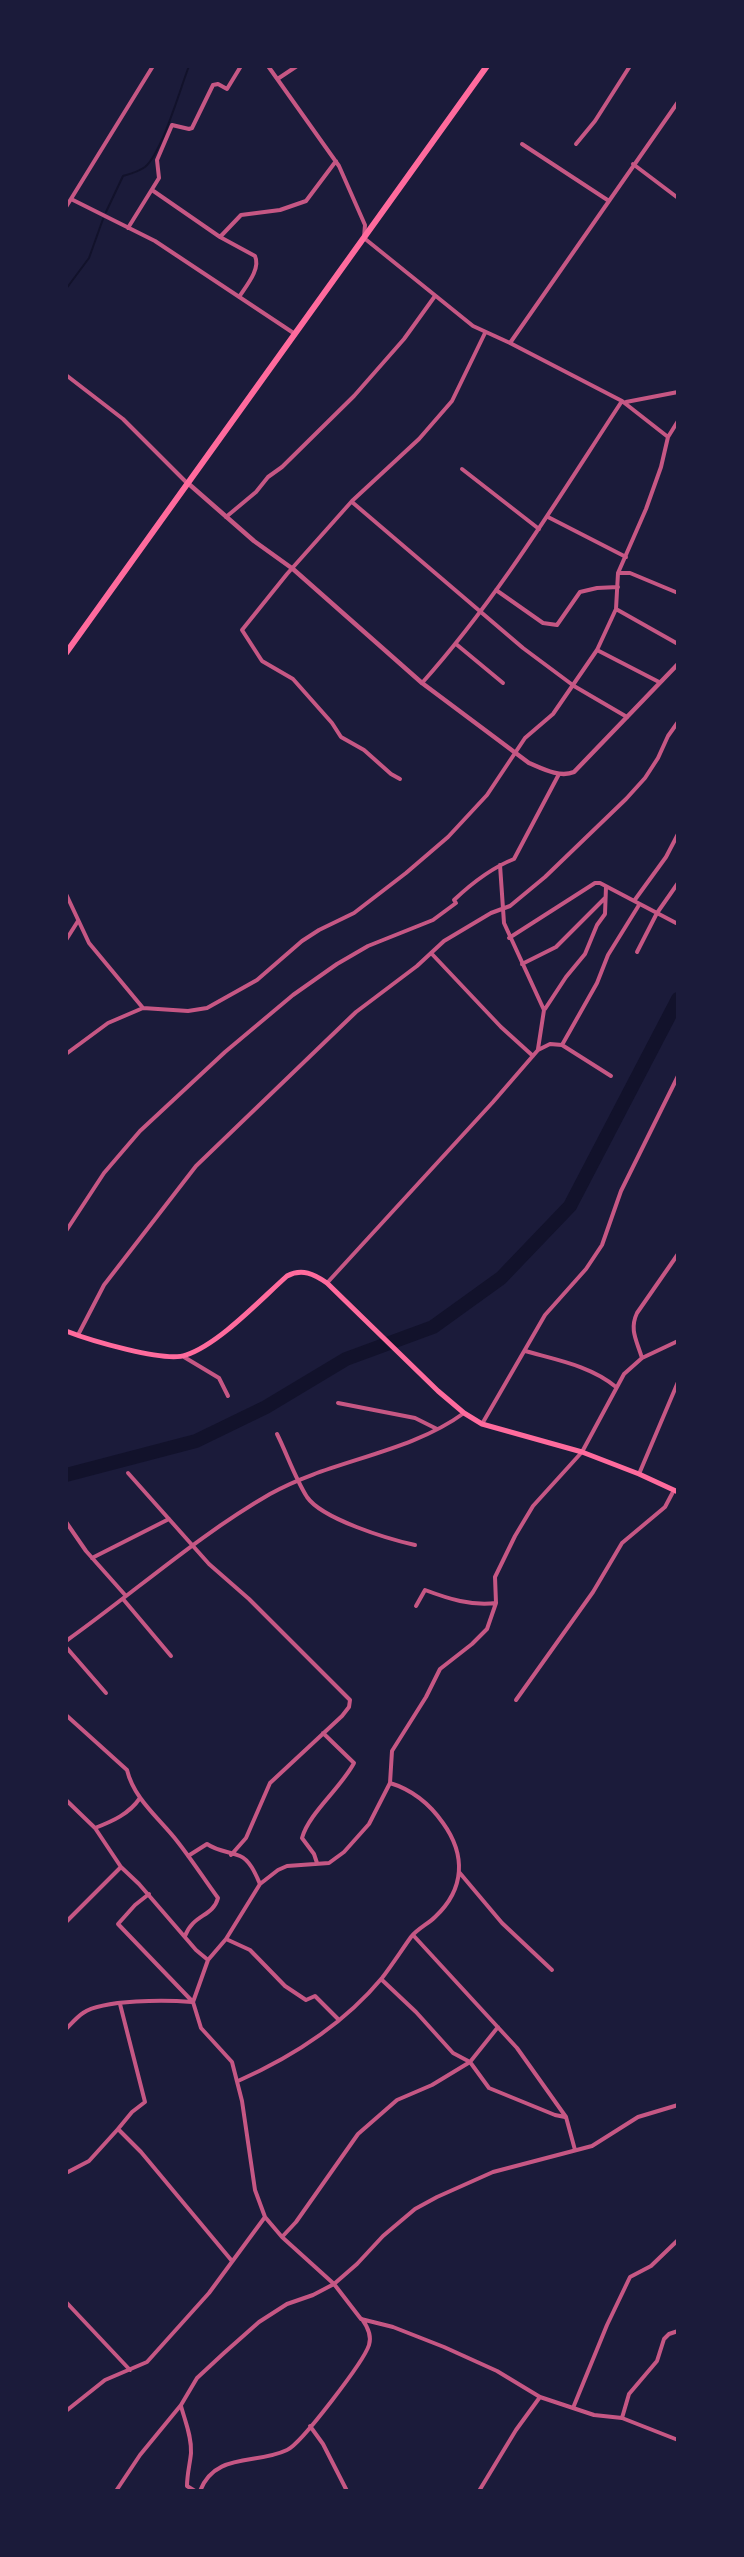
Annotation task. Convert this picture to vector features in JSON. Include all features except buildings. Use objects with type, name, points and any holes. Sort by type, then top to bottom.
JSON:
[{"type":"main road","points":[[66,653],[190,485],[295,334],[488,66]]},
{"type":"main road","points":[[66,1331],[150,1354],[184,1357],[206,1347],[294,1272],[310,1273],[327,1283],[438,1391],[464,1413],[482,1424],[582,1452],[639,1473],[676,1490]]},
{"type":"street","points":[[66,207],[153,66]]},
{"type":"street","points":[[128,228],[159,178],[157,160],[172,124],[192,128],[213,85],[218,84],[227,89],[241,66]]},
{"type":"street","points":[[268,66],[279,78],[336,161],[365,225],[364,238],[435,296],[486,333],[624,401],[668,437]]},
{"type":"street","points":[[279,78],[297,66]]},
{"type":"street","points":[[576,144],[595,122],[630,66]]},
{"type":"street","points":[[510,343],[678,102]]},
{"type":"street","points":[[522,144],[609,201]]},
{"type":"street","points":[[220,237],[242,215],[280,210],[306,201],[336,161]]},
{"type":"street","points":[[633,164],[678,198]]},
{"type":"street","points":[[152,190],[220,237],[257,259],[250,280],[239,297]]},
{"type":"street","points":[[71,199],[155,241],[295,334]]},
{"type":"street","points":[[226,517],[256,492],[268,477],[282,467],[363,387],[404,339],[435,296]]},
{"type":"street","points":[[400,778],[390,774],[364,750],[341,737],[332,723],[293,679],[262,661],[242,630],[352,501],[419,439],[452,401],[486,333]]},
{"type":"street","points":[[66,375],[123,418],[190,485],[226,517],[293,569],[422,683],[529,763],[568,775],[678,664]]},
{"type":"street","points":[[422,683],[481,613],[548,517],[624,401],[678,392]]},
{"type":"street","points":[[66,1054],[108,1023],[143,1008],[188,1011],[207,1008],[257,981],[302,941],[354,913],[448,837],[488,795],[525,738],[553,714],[597,650],[616,609],[618,573],[661,467],[668,437],[678,421]]},
{"type":"street","points":[[462,469],[539,529]]},
{"type":"street","points":[[352,501],[523,648],[574,686],[627,717]]},
{"type":"street","points":[[548,517],[626,557]]},
{"type":"street","points":[[618,573],[630,573],[678,593]]},
{"type":"street","points":[[496,590],[550,626],[557,625],[580,592],[618,587]]},
{"type":"street","points":[[616,609],[678,644]]},
{"type":"street","points":[[456,644],[503,683]]},
{"type":"street","points":[[597,650],[658,682]]},
{"type":"street","points":[[78,1336],[104,1285],[196,1166],[356,1012],[467,926],[520,900],[545,877],[626,799],[658,758],[668,736],[678,722]]},
{"type":"street","points":[[66,1231],[104,1173],[134,1138],[225,1052],[293,995],[337,964],[368,946],[433,920],[456,903],[454,900],[470,885],[500,865],[514,859],[559,774]]},
{"type":"street","points":[[634,901],[666,857],[678,834]]},
{"type":"street","points":[[500,865],[504,923],[544,1010]]},
{"type":"street","points":[[637,951],[657,913],[678,883]]},
{"type":"street","points":[[510,938],[595,884],[606,887],[676,923]]},
{"type":"street","points":[[538,1050],[544,1010],[585,954],[597,924],[605,914],[606,887]]},
{"type":"street","points":[[66,894],[89,943],[143,1008]]},
{"type":"street","points":[[522,964],[556,947],[606,897]]},
{"type":"street","points":[[562,1045],[597,983],[608,956],[639,904]]},
{"type":"street","points":[[66,940],[78,921]]},
{"type":"street","points":[[431,953],[501,1027],[533,1056]]},
{"type":"street","points":[[327,1283],[538,1050],[550,1044],[562,1045],[611,1076]]},
{"type":"street","points":[[482,1424],[545,1315],[586,1269],[602,1245],[621,1191],[678,1076]]},
{"type":"street","points":[[642,1358],[632,1332],[632,1324],[637,1313],[678,1254]]},
{"type":"street","points":[[193,2002],[208,1960],[226,1938],[260,1884],[287,1866],[329,1863],[338,1858],[359,1836],[378,1809],[390,1783],[392,1751],[426,1697],[440,1669],[487,1629],[496,1603],[495,1577],[514,1536],[533,1506],[582,1452],[624,1374],[642,1358],[676,1343],[678,1348]]},
{"type":"street","points":[[525,1351],[588,1370],[604,1377],[616,1387]]},
{"type":"street","points":[[184,1357],[219,1378],[228,1396]]},
{"type":"street","points":[[639,1473],[678,1382]]},
{"type":"street","points":[[338,1403],[415,1418],[438,1430]]},
{"type":"street","points":[[66,1641],[224,1522],[299,1480],[438,1430],[464,1413]]},
{"type":"street","points":[[277,1434],[307,1497],[320,1511],[384,1538],[415,1545]]},
{"type":"street","points":[[128,1473],[208,1564],[249,1599],[350,1700],[350,1707],[270,1783],[246,1838],[231,1855]]},
{"type":"street","points":[[516,1700],[593,1592],[622,1543],[665,1507],[676,1490]]},
{"type":"street","points":[[92,1558],[169,1520]]},
{"type":"street","points":[[66,1522],[171,1656]]},
{"type":"street","points":[[416,1606],[426,1590],[473,1604],[496,1603]]},
{"type":"street","points":[[66,1647],[106,1693]]},
{"type":"street","points":[[66,1714],[127,1770],[130,1782],[140,1798],[188,1856],[218,1898],[216,1905],[190,1924],[185,1936]]},
{"type":"street","points":[[317,1863],[314,1854],[302,1838],[305,1827],[347,1777],[354,1763],[323,1733]]},
{"type":"street","points":[[237,2081],[270,2067],[303,2048],[353,2009],[381,1979],[412,1935],[449,1903],[459,1872],[460,1857],[454,1838],[422,1798],[406,1788],[390,1783]]},
{"type":"street","points":[[95,1828],[133,1809],[140,1798]]},
{"type":"street","points":[[66,1800],[95,1828],[121,1868],[149,1894],[208,1960]]},
{"type":"street","points":[[188,1856],[207,1844],[231,1855],[241,1856],[252,1868],[260,1884]]},
{"type":"street","points":[[66,1922],[121,1868]]},
{"type":"street","points":[[459,1872],[501,1923],[552,1970]]},
{"type":"street","points":[[149,1894],[135,1905],[118,1924],[193,2002],[201,2028],[232,2062],[252,2176],[265,2217],[282,2237],[334,2284],[368,2327],[370,2343],[339,2392],[290,2450],[232,2462],[206,2478],[200,2491]]},
{"type":"street","points":[[412,1935],[517,2048],[566,2117],[576,2150]]},
{"type":"street","points":[[226,1938],[250,1950],[285,1986],[306,2000],[315,1996],[339,2020]]},
{"type":"street","points":[[381,1979],[416,2012],[453,2053],[470,2062],[489,2088],[555,2115],[566,2117]]},
{"type":"street","points":[[66,2029],[85,2011],[148,2000],[193,2002]]},
{"type":"street","points":[[66,2173],[89,2161],[132,2112],[145,2102],[120,2004]]},
{"type":"street","points":[[282,2237],[296,2222],[358,2134],[397,2100],[432,2085],[470,2062],[498,2027]]},
{"type":"street","points":[[116,2491],[140,2455],[181,2405],[197,2378],[259,2322],[287,2304],[313,2295],[334,2284],[357,2264],[383,2236],[415,2209],[493,2172],[592,2146],[638,2116],[678,2105]]},
{"type":"street","points":[[118,2129],[141,2152],[232,2261]]},
{"type":"street","points":[[66,2411],[105,2380],[147,2362],[166,2344],[265,2217]]},
{"type":"street","points":[[573,2408],[607,2325],[630,2277],[651,2266],[678,2240]]},
{"type":"street","points":[[66,2302],[130,2370]]},
{"type":"street","points":[[361,2319],[385,2324],[444,2347],[497,2371],[540,2397],[594,2415],[621,2418],[678,2440]]},
{"type":"street","points":[[621,2418],[629,2394],[657,2361],[664,2339],[669,2334],[678,2331]]},
{"type":"street","points":[[479,2491],[540,2397]]},
{"type":"street","points":[[181,2405],[190,2445],[187,2486],[195,2491]]},
{"type":"street","points":[[310,2426],[323,2444],[347,2491]]},
{"type":"waterway","points":[[106,212],[123,176],[145,167],[158,149],[189,66]]},
{"type":"waterway","points":[[66,289],[89,258],[103,219]]},
{"type":"waterway","points":[[66,1475],[196,1441],[266,1407],[346,1359],[433,1327],[501,1278],[570,1206],[678,999]]}]
